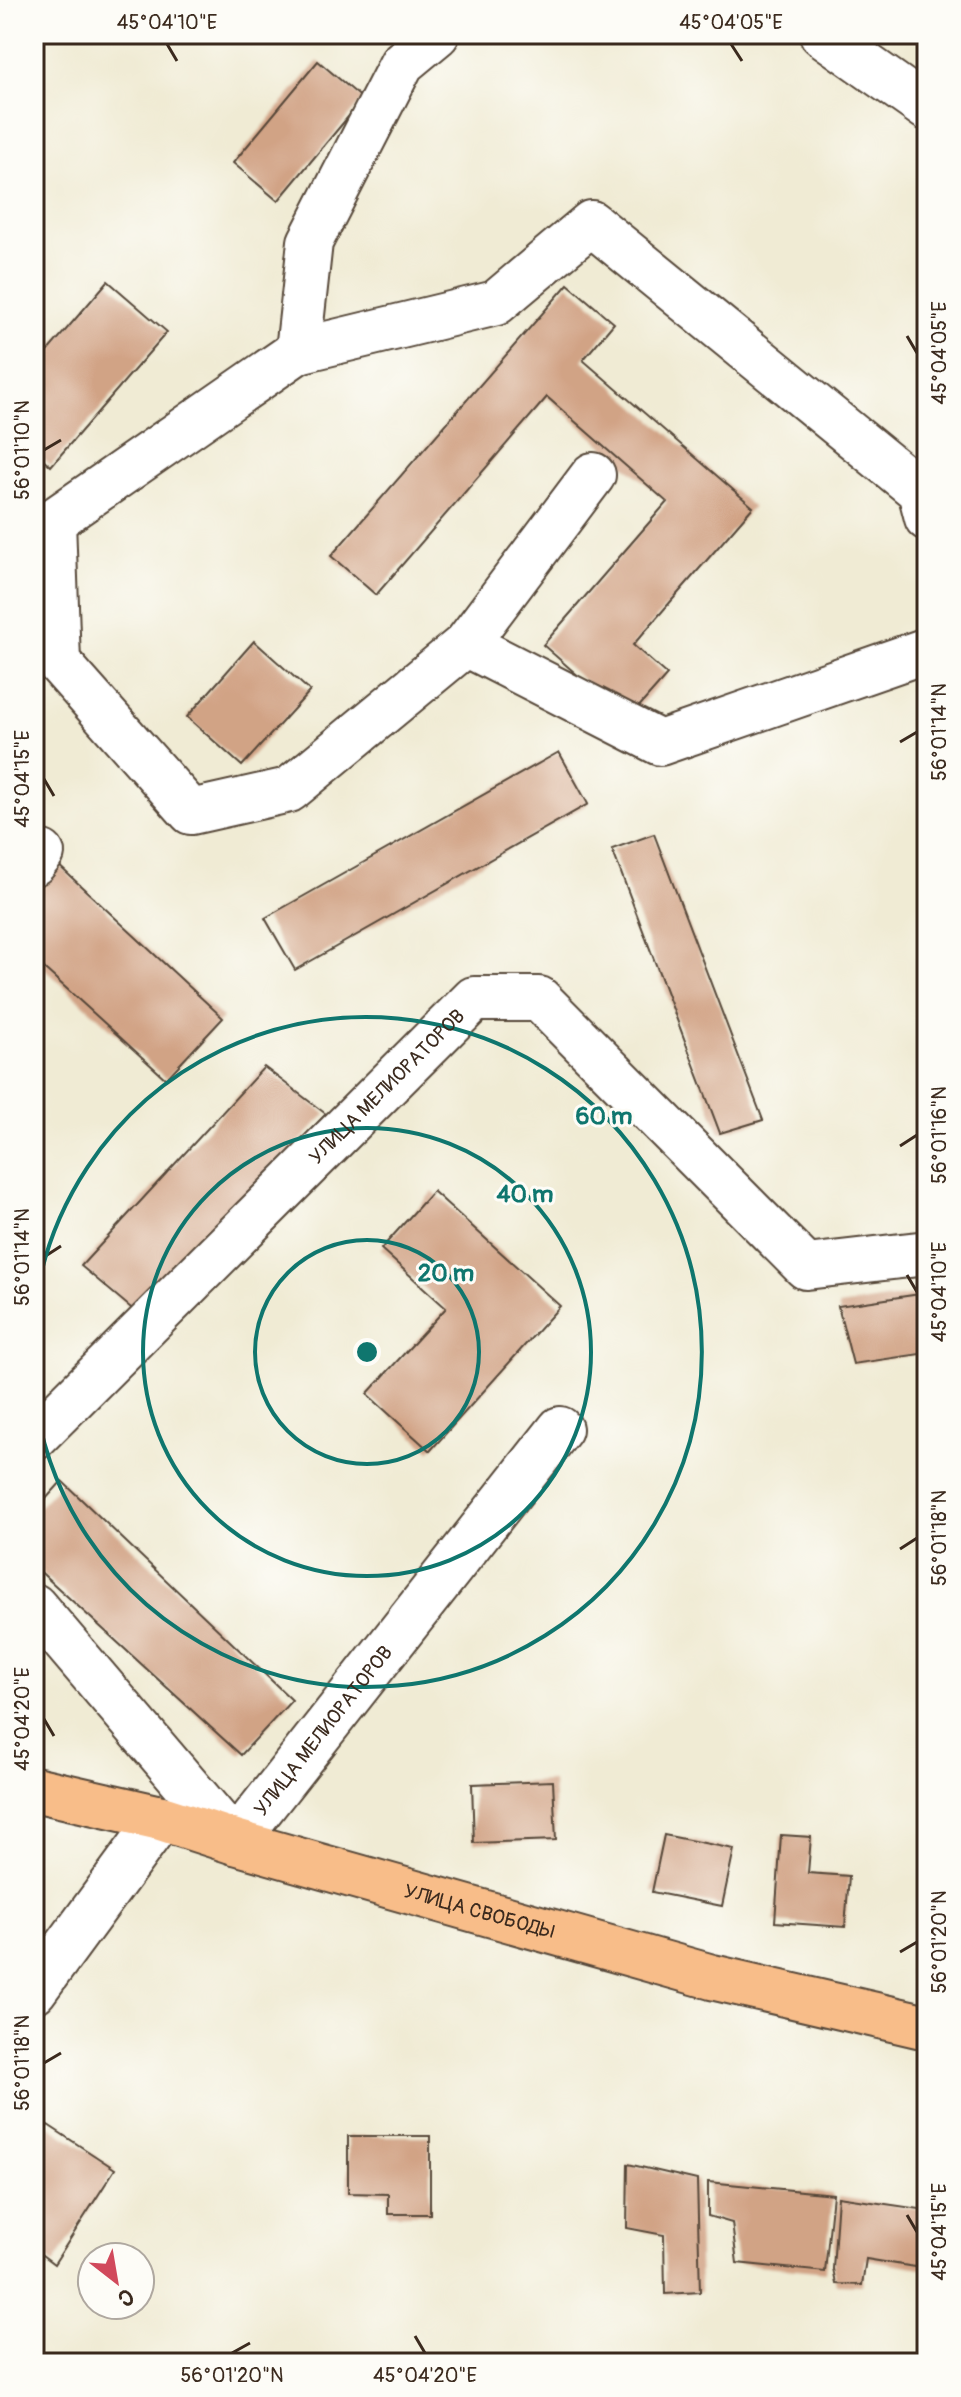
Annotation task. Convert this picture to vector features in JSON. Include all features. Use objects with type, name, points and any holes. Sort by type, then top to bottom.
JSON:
[{"type":"main road","name":"УЛИЦА СВОБОДЫ","points":[[34,1789],[161,1818],[235,1842],[712,1977],[927,2027]]},
{"type":"street","points":[[298,351],[310,242],[402,63],[437,34]]},
{"type":"street","points":[[822,34],[927,108]]},
{"type":"street","points":[[593,475],[466,644],[289,790],[191,812],[58,662],[44,514],[298,351],[496,303],[591,223],[925,498]]},
{"type":"street","points":[[466,644],[660,743],[927,650]]},
{"type":"street","name":"УЛИЦА МЕЛИОРАТОРОВ","points":[[34,1438],[474,999],[539,999],[806,1267],[927,1253]]},
{"type":"street","name":"УЛИЦА МЕЛИОРАТОРОВ","points":[[235,1842],[560,1429]]},
{"type":"street","points":[[34,1606],[235,1842]]},
{"type":"street","points":[[34,1991],[161,1818]]},
{"type":"building","points":[[318,61],[363,99],[278,201],[233,163]]},
{"type":"building","points":[[108,281],[167,332],[51,466],[34,451],[34,367]]},
{"type":"building","points":[[568,284],[614,323],[583,360],[753,507],[633,645],[667,675],[628,719],[543,645],[667,502],[547,397],[376,595],[331,556]]},
{"type":"building","points":[[254,641],[310,691],[242,766],[187,717]]},
{"type":"building","points":[[559,752],[588,804],[295,970],[265,918]]},
{"type":"building","points":[[654,834],[763,1120],[720,1133],[612,849]]},
{"type":"building","points":[[55,862],[223,1018],[166,1079],[34,959],[34,886]]},
{"type":"building","points":[[264,1067],[326,1114],[137,1313],[81,1266]]},
{"type":"building","points":[[433,1191],[560,1306],[430,1451],[367,1394],[446,1308],[381,1249]]},
{"type":"building","points":[[927,1293],[927,1353],[853,1364],[838,1306]]},
{"type":"building","points":[[62,1481],[292,1700],[241,1755],[34,1566],[34,1512]]},
{"type":"building","points":[[553,1781],[556,1840],[474,1843],[472,1784]]},
{"type":"building","points":[[664,1835],[734,1849],[722,1906],[652,1892]]},
{"type":"building","points":[[781,1835],[811,1837],[808,1873],[849,1876],[845,1927],[775,1922]]},
{"type":"building","points":[[48,2125],[115,2169],[54,2264],[34,2249],[34,2144]]},
{"type":"building","points":[[348,2136],[430,2136],[430,2214],[388,2214],[388,2194],[348,2193]]},
{"type":"building","points":[[628,2164],[697,2180],[700,2292],[665,2294],[664,2235],[627,2228]]},
{"type":"building","points":[[708,2182],[833,2194],[825,2272],[737,2263],[732,2223],[708,2216]]},
{"type":"building","points":[[838,2197],[927,2210],[927,2269],[866,2259],[862,2285],[836,2284],[833,2269]]}]
